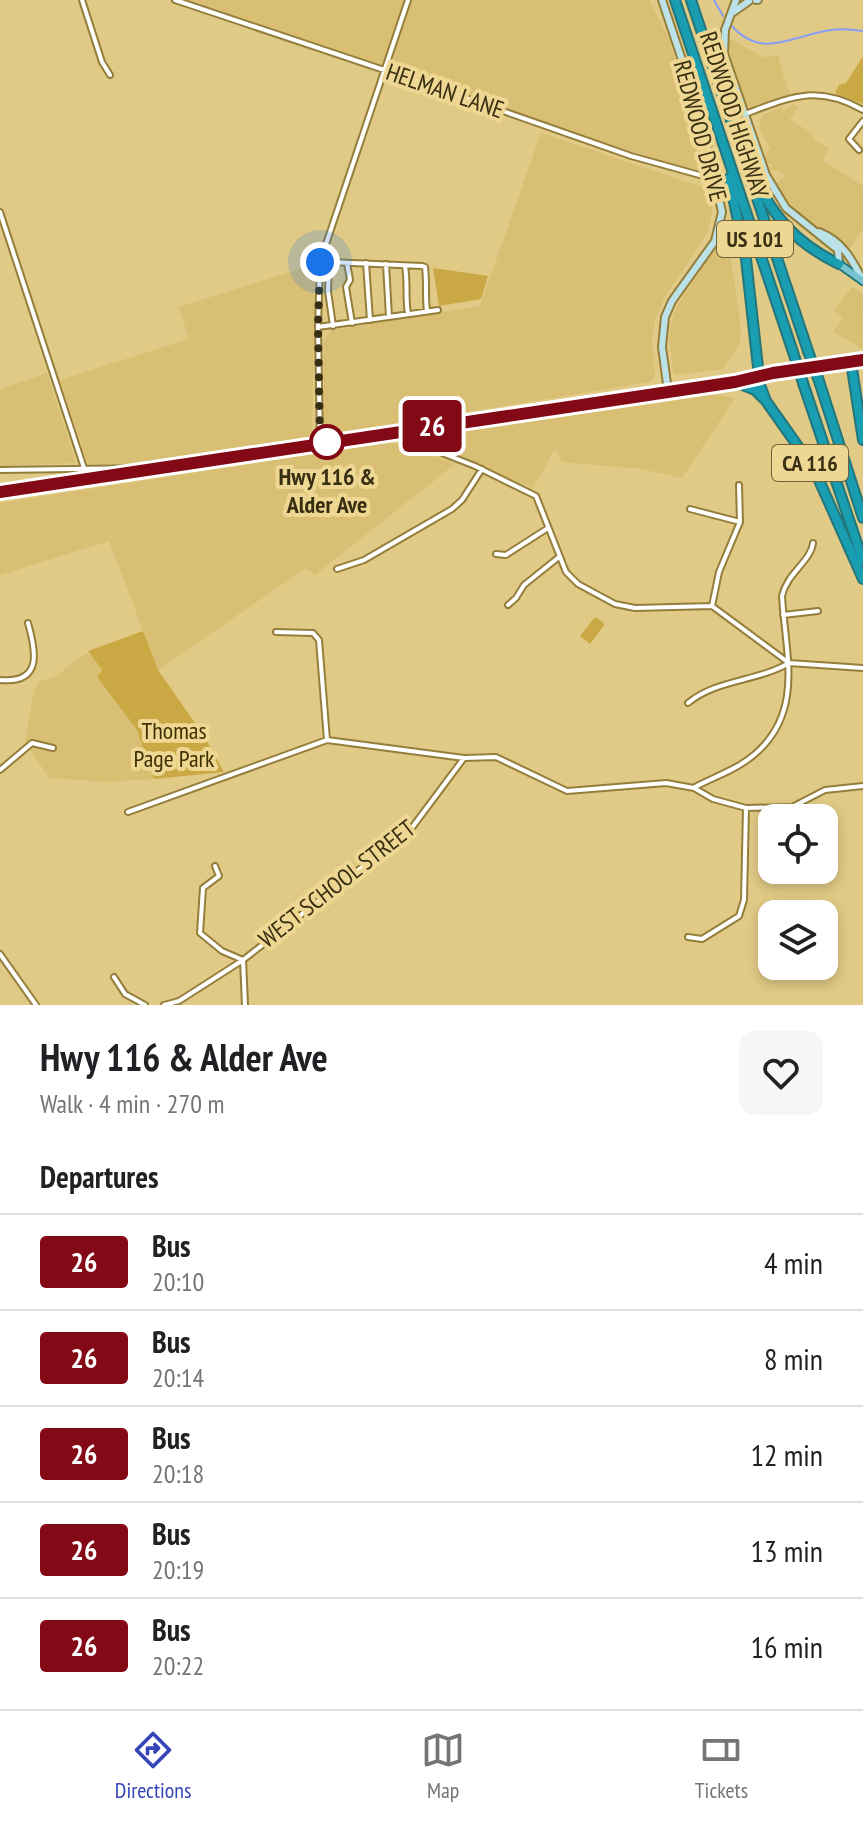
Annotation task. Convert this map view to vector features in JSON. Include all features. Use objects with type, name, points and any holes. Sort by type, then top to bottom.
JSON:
[{"type":"highway","name":"REDWOOD HIGHWAY","points":[[675,0],[863,561]]},
{"type":"highway","name":"REDWOOD HIGHWAY","points":[[691,0],[863,518]]},
{"type":"highway","points":[[733,125],[760,188],[779,217],[800,241],[817,254],[839,264]]},
{"type":"highway","points":[[716,126],[742,236],[766,401]]},
{"type":"highway","name":"CA 116","points":[[851,362],[863,440]]},
{"type":"highway","name":"CA 116","points":[[735,382],[755,390],[766,401],[814,469],[863,579]]},
{"type":"main road","name":"REDWOOD DRIVE","points":[[662,0],[700,114],[722,202],[719,232],[705,258],[672,301],[665,317],[662,347],[668,391]]},
{"type":"main road","points":[[736,0],[723,42],[724,54],[743,115],[773,189],[786,208],[838,250],[839,264],[863,281]]},
{"type":"main road","points":[[729,19],[753,0]]},
{"type":"main road","points":[[811,229],[830,237],[846,250],[863,281]]},
{"type":"main road","points":[[0,492],[863,360]]},
{"type":"street","points":[[82,0],[102,62],[110,75]]},
{"type":"street","name":"HELMAN LANE","points":[[175,0],[631,156],[716,180]]},
{"type":"street","points":[[320,444],[320,262],[408,0]]},
{"type":"street","points":[[743,115],[807,94],[836,97],[863,110]]},
{"type":"street","points":[[859,150],[849,139],[863,121]]},
{"type":"street","points":[[0,212],[84,468]]},
{"type":"street","points":[[333,326],[328,291],[329,262],[425,267],[427,311]]},
{"type":"street","points":[[347,263],[350,280],[346,287],[352,323]]},
{"type":"street","points":[[366,263],[370,320]]},
{"type":"street","points":[[386,264],[389,317]]},
{"type":"street","points":[[405,265],[408,314]]},
{"type":"street","points":[[318,327],[438,310]]},
{"type":"street","points":[[415,429],[419,444],[426,448],[482,469],[536,496],[559,557],[572,579],[615,604],[635,608],[712,606],[789,663],[863,668]]},
{"type":"street","points":[[0,470],[166,467]]},
{"type":"street","points":[[337,569],[364,560],[452,509],[462,500],[482,469]]},
{"type":"street","points":[[712,606],[719,572],[738,534],[739,485]]},
{"type":"street","points":[[690,509],[740,522]]},
{"type":"street","points":[[496,554],[506,555],[548,528]]},
{"type":"street","points":[[694,788],[751,758],[765,744],[781,719],[791,676],[783,615],[784,586],[812,551],[813,543]]},
{"type":"street","points":[[508,605],[524,585],[559,557]]},
{"type":"street","points":[[783,615],[818,611]]},
{"type":"street","points":[[0,680],[18,680],[32,669],[36,651],[28,623]]},
{"type":"street","points":[[276,632],[313,633],[319,640],[327,740]]},
{"type":"street","points":[[688,703],[705,690],[776,671],[789,663]]},
{"type":"street","points":[[128,812],[327,740],[464,758],[496,757],[567,791],[666,783],[694,788],[713,799],[746,808],[792,807],[825,790],[863,786]]},
{"type":"street","points":[[0,770],[32,743],[53,748]]},
{"type":"street","name":"WEST SCHOOL STREET","points":[[245,1005],[243,960],[411,829],[464,758]]},
{"type":"street","points":[[688,937],[702,939],[739,916],[744,900],[746,808]]},
{"type":"street","points":[[215,866],[219,876],[203,888],[200,933],[222,951],[243,960]]},
{"type":"street","points":[[0,954],[36,1005]]},
{"type":"street","points":[[164,1005],[179,1001],[243,960]]},
{"type":"street","points":[[114,977],[125,994],[145,1005]]},
{"type":"shaded area","points":[[186,0],[649,0],[669,38],[706,168],[703,171],[686,170]]},
{"type":"shaded area","points":[[724,39],[732,40],[763,57],[778,56],[791,93],[751,107],[745,104],[727,58]]},
{"type":"shaded area","points":[[793,104],[798,108],[790,119],[829,148],[822,160],[863,186],[863,229],[850,248],[796,215],[775,184],[786,175],[770,169],[773,165],[767,163],[765,156],[770,148],[759,128],[759,121],[764,114],[781,108],[783,111]]},
{"type":"shaded area","points":[[541,133],[705,188],[710,198],[712,211],[708,232],[665,297],[655,321],[652,338],[655,376],[650,382],[327,435],[323,431],[324,340],[330,331],[480,306]]},
{"type":"shaded area","points":[[727,231],[741,328],[739,345],[722,369],[676,375],[669,339],[676,308],[722,233]]},
{"type":"shaded area","points":[[315,264],[312,437],[309,440],[157,464],[88,464],[60,380],[189,339],[179,307]]},
{"type":"shaded area","points":[[852,287],[863,294],[862,352],[861,348],[833,332],[843,318],[834,310]]},
{"type":"shaded area","points":[[47,373],[76,463],[0,466],[0,389]]},
{"type":"shaded area","points":[[709,394],[735,398],[682,478],[641,469],[562,462],[555,449],[533,488],[426,442],[433,431]]},
{"type":"shaded area","points":[[391,442],[455,464],[315,575],[306,568],[158,670],[109,541],[0,575],[0,503]]},
{"type":"shaded area","points":[[89,653],[102,670],[97,677],[137,730],[154,779],[107,782],[49,778],[25,742],[38,682],[56,677],[78,658]]},
{"type":"green space","points":[[863,56],[863,104],[835,93],[839,85],[846,83]]},
{"type":"green space","points":[[433,268],[488,276],[481,299],[439,306]]},
{"type":"green space","points":[[595,617],[605,624],[590,644],[580,636]]},
{"type":"green space","name":"Thomas Page Park","points":[[143,631],[158,670],[204,736],[224,772],[154,779],[137,730],[97,677],[102,670],[88,651]]},
{"type":"waterway","points":[[714,0],[723,16]]},
{"type":"waterway","points":[[732,26],[743,36],[765,44],[830,30],[863,31]]},
{"type":"bus line","name":"26","points":[[0,492],[863,360]]},
{"type":"place","name":"Hwy 116 & Alder Ave","points":[[327,442]]},
{"type":"route","points":[[320,262],[320,444],[327,442]]}]
